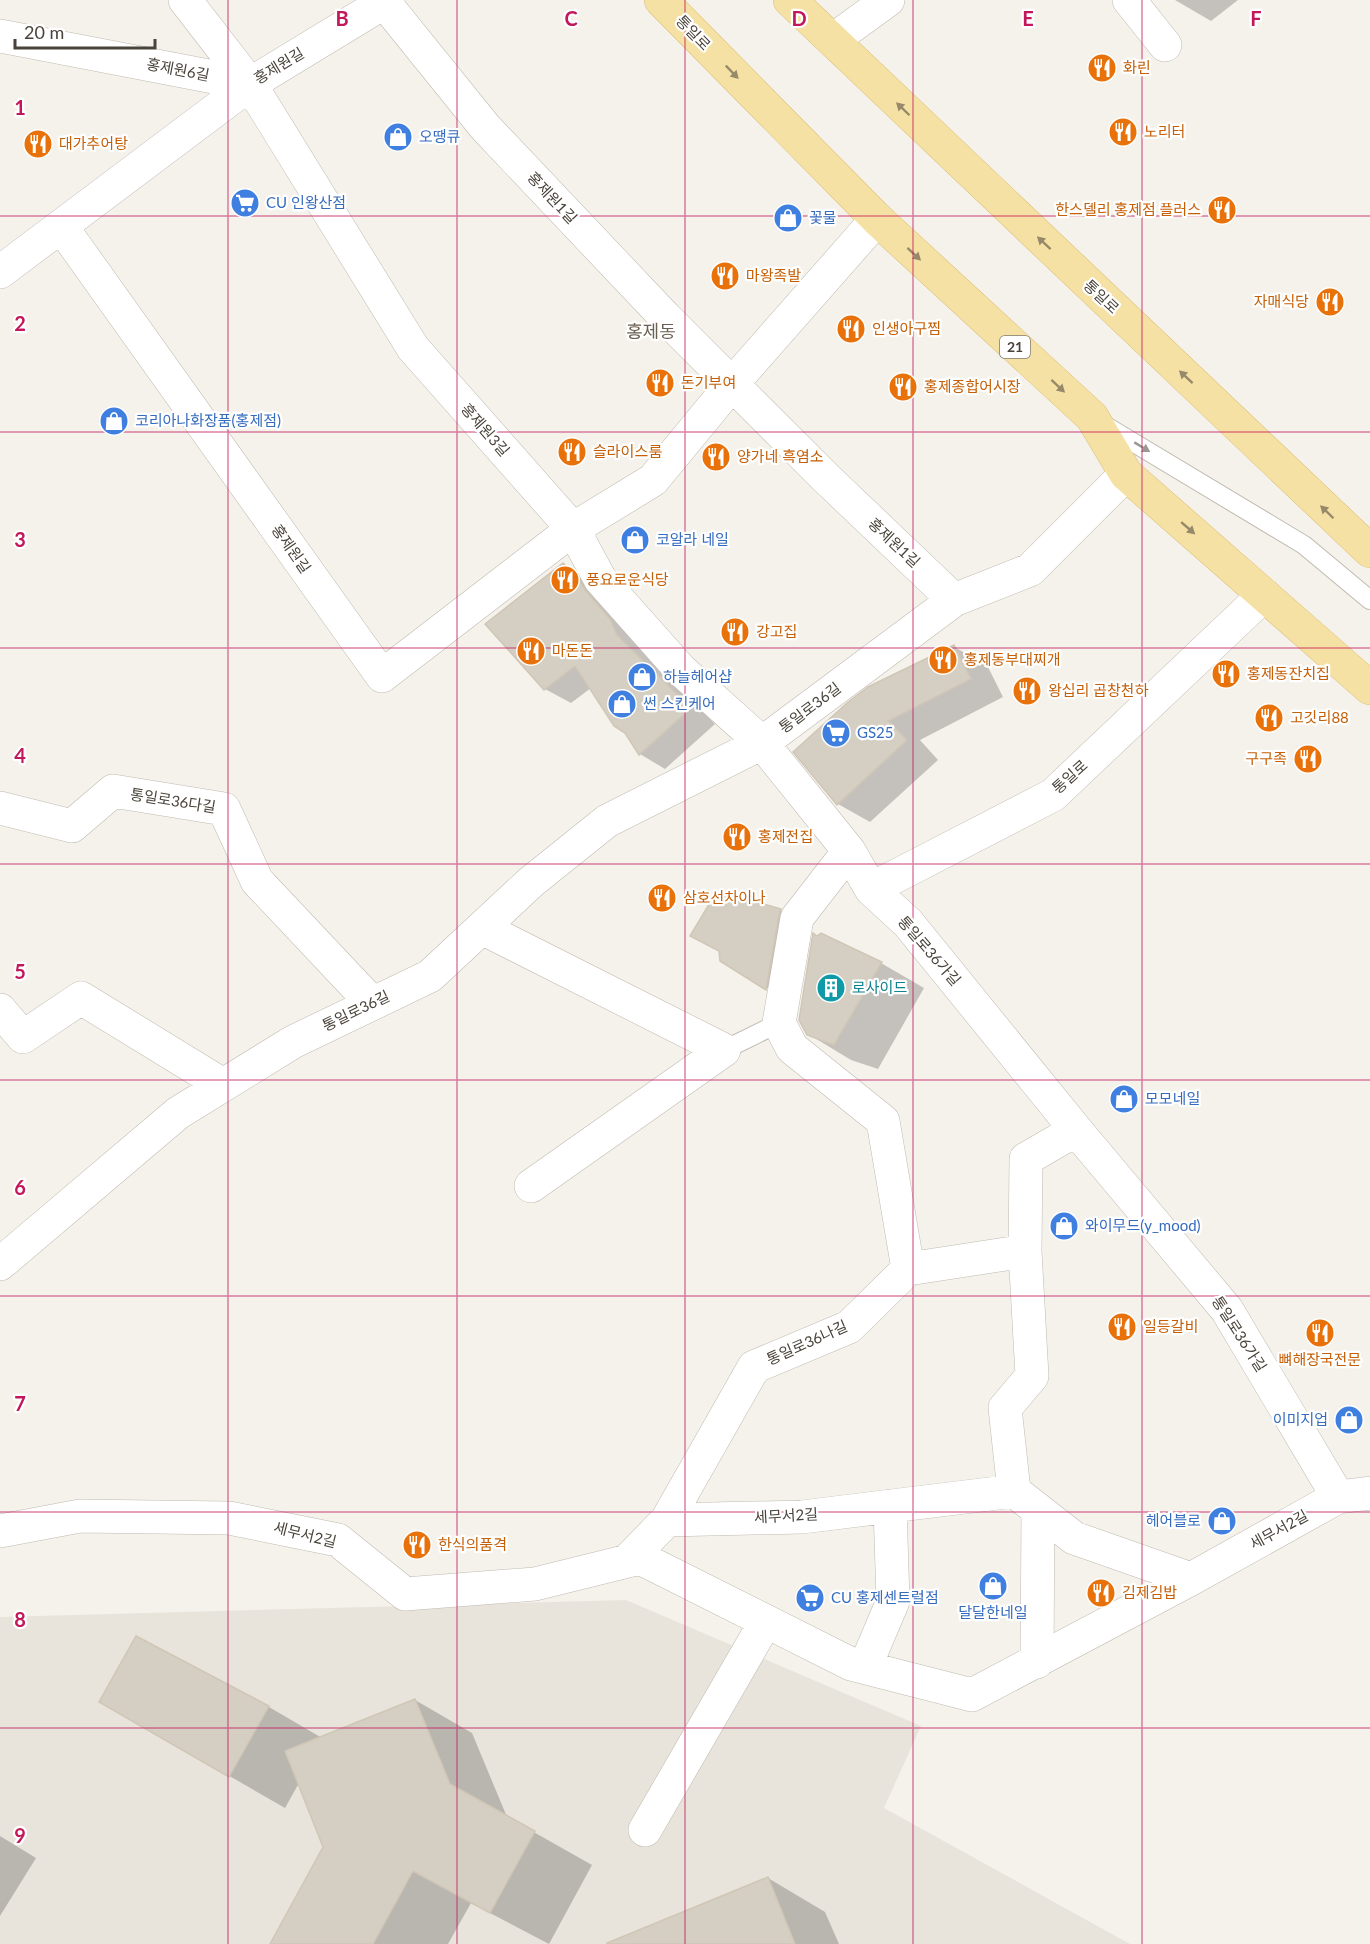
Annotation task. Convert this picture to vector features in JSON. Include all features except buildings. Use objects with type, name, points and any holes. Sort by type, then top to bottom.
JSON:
[{"type":"main road","name":"통일로","points":[[662,0],[877,219],[1092,417],[1126,474],[1370,688]]},
{"type":"main road","name":"통일로","points":[[790,0],[1370,551]]},
{"type":"street","name":"홍제원3길","points":[[185,0],[250,84],[413,348],[573,529],[600,579],[607,587],[681,670],[762,743]]},
{"type":"street","points":[[832,40],[888,0]]},
{"type":"street","points":[[1130,0],[1165,45]]},
{"type":"street","name":"홍제원길","points":[[0,272],[250,84],[386,1]]},
{"type":"street","name":"홍제원1길","points":[[386,1],[485,127],[665,317],[825,477],[954,600]]},
{"type":"street","name":"홍제원6길","points":[[0,36],[250,84]]},
{"type":"street","points":[[573,529],[653,480],[732,384],[877,219]]},
{"type":"street","name":"홍제원길","points":[[61,226],[382,676],[573,529]]},
{"type":"street","name":"통일로36길","points":[[0,1264],[178,1113],[293,1042],[430,976],[531,882],[607,821],[762,743],[954,600],[1030,570],[1126,474]]},
{"type":"street","name":"통일로","points":[[871,889],[1053,795],[1264,595]]},
{"type":"street","name":"통일로36가길","points":[[762,743],[849,851],[871,889],[908,923],[1076,1130],[1227,1310],[1338,1497]]},
{"type":"street","name":"통일로36다길","points":[[0,808],[72,826],[113,791],[224,809],[257,881],[372,1003]]},
{"type":"street","points":[[849,851],[797,918],[779,1023],[792,1048],[883,1121],[908,1269],[1025,1251]]},
{"type":"street","points":[[482,928],[724,1050],[531,1186]]},
{"type":"street","points":[[0,1010],[23,1037],[81,998],[223,1085]]},
{"type":"street","points":[[1076,1130],[1026,1159],[1025,1251],[1032,1376],[1005,1408],[1014,1491],[1074,1538],[1191,1579]]},
{"type":"street","name":"통일로36나길","points":[[666,1520],[753,1367],[849,1327],[908,1269]]},
{"type":"street","name":"세무서2길","points":[[666,1520],[802,1517],[1014,1491]]},
{"type":"street","name":"세무서2길","points":[[0,1531],[80,1516],[229,1518],[338,1540],[405,1594],[535,1584],[640,1558],[851,1664],[972,1695],[1191,1579],[1338,1497],[1370,1493]]},
{"type":"street","points":[[865,1667],[893,1601],[890,1506]]},
{"type":"street","points":[[1037,1662],[1038,1511]]},
{"type":"street","points":[[627,1561],[666,1520]]},
{"type":"street","points":[[645,1830],[766,1621]]},
{"type":"lane","points":[[1092,417],[1304,544],[1370,600]]},
{"type":"lane","points":[[724,1050],[779,1023]]},
{"type":"shaded area","points":[[626,1600],[921,1726],[884,1808],[1130,1944],[0,1944],[0,1617]]},
{"type":"place","name":"화린","points":[[1102,68]]},
{"type":"place","name":"노리터","points":[[1123,132]]},
{"type":"place","name":"오땡큐","points":[[398,137]]},
{"type":"place","name":"대가추어탕","points":[[38,144]]},
{"type":"place","name":"CU 인왕산점","points":[[245,203]]},
{"type":"place","name":"한스델리 홍제점 플러스","points":[[1222,210]]},
{"type":"place","name":"꽃물","points":[[788,218]]},
{"type":"place","name":"마왕족발","points":[[725,276]]},
{"type":"place","name":"자매식당","points":[[1330,302]]},
{"type":"place","name":"인생아구찜","points":[[851,329]]},
{"type":"place","name":"돈기부여","points":[[660,383]]},
{"type":"place","name":"홍제종합어시장","points":[[903,387]]},
{"type":"place","name":"코리아나화장품(홍제점)","points":[[114,421]]},
{"type":"place","name":"슬라이스룸","points":[[572,452]]},
{"type":"place","name":"양가네 흑염소","points":[[716,457]]},
{"type":"place","name":"코알라 네일","points":[[635,540]]},
{"type":"place","name":"풍요로운식당","points":[[565,580]]},
{"type":"place","name":"강고집","points":[[735,632]]},
{"type":"place","name":"마돈돈","points":[[531,651]]},
{"type":"place","name":"홍제동부대찌개","points":[[943,660]]},
{"type":"place","name":"홍제동잔치집","points":[[1226,674]]},
{"type":"place","name":"하늘헤어샵","points":[[642,677]]},
{"type":"place","name":"왕십리 곱창천하","points":[[1027,691]]},
{"type":"place","name":"썬 스킨케어","points":[[622,704]]},
{"type":"place","name":"고깃리88","points":[[1269,718]]},
{"type":"place","name":"GS25","points":[[836,733]]},
{"type":"place","name":"구구족","points":[[1308,759]]},
{"type":"place","name":"홍제전집","points":[[737,837]]},
{"type":"place","name":"삼호선차이나","points":[[662,898]]},
{"type":"place","name":"로사이드","points":[[831,988]]},
{"type":"place","name":"모모네일","points":[[1124,1099]]},
{"type":"place","name":"와이무드(y_mood)","points":[[1064,1226]]},
{"type":"place","name":"일등갈비","points":[[1122,1327]]},
{"type":"place","name":"뼈해장국전문","points":[[1320,1333]]},
{"type":"place","name":"이미지업","points":[[1349,1420]]},
{"type":"place","name":"헤어블로","points":[[1222,1521]]},
{"type":"place","name":"한식의품격","points":[[417,1545]]},
{"type":"place","name":"달달한네일","points":[[993,1586]]},
{"type":"place","name":"김제김밥","points":[[1101,1593]]},
{"type":"place","name":"CU 홍제센트럴점","points":[[810,1598]]},
{"type":"district","name":"홍제동","points":[[651,332]]}]
